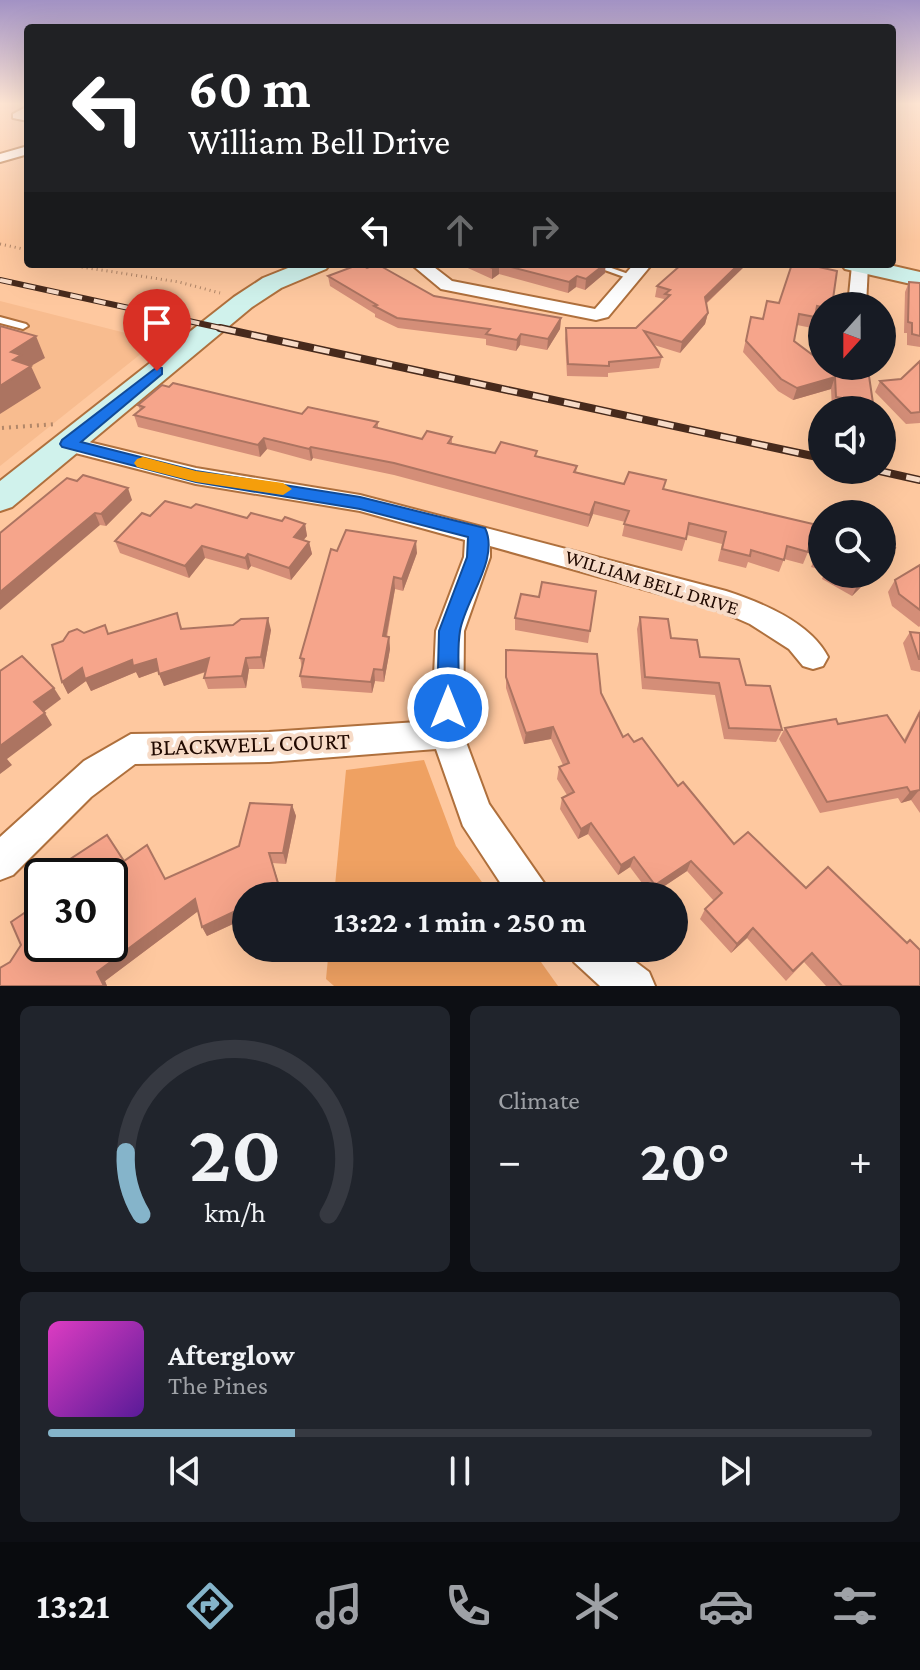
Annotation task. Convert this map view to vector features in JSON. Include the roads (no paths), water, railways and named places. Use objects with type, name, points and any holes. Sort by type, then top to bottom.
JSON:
[{"type":"street","points":[[0,158],[24,151]]},
{"type":"street","points":[[0,499],[63,434],[243,302],[272,283],[308,268]]},
{"type":"street","points":[[424,268],[447,285],[596,315],[602,313],[606,303],[637,270]]},
{"type":"street","points":[[857,268],[857,292]]},
{"type":"street","points":[[870,268],[920,279]]},
{"type":"street","points":[[895,268],[920,270]]},
{"type":"street","name":"WILLIAM BELL DRIVE","points":[[63,434],[196,476],[360,503],[726,602],[760,616],[799,641],[813,657]]},
{"type":"street","points":[[478,533],[477,557],[450,631],[447,734],[475,814],[521,882]]},
{"type":"street","name":"BLACKWELL COURT","points":[[0,862],[113,758],[131,749],[269,747],[447,734]]},
{"type":"street","points":[[603,962],[635,986]]},
{"type":"lane","points":[[0,320],[23,326]]},
{"type":"railway","points":[[0,280],[230,330]]},
{"type":"railway","points":[[220,328],[808,455]]},
{"type":"railway","points":[[896,475],[920,480]]}]
